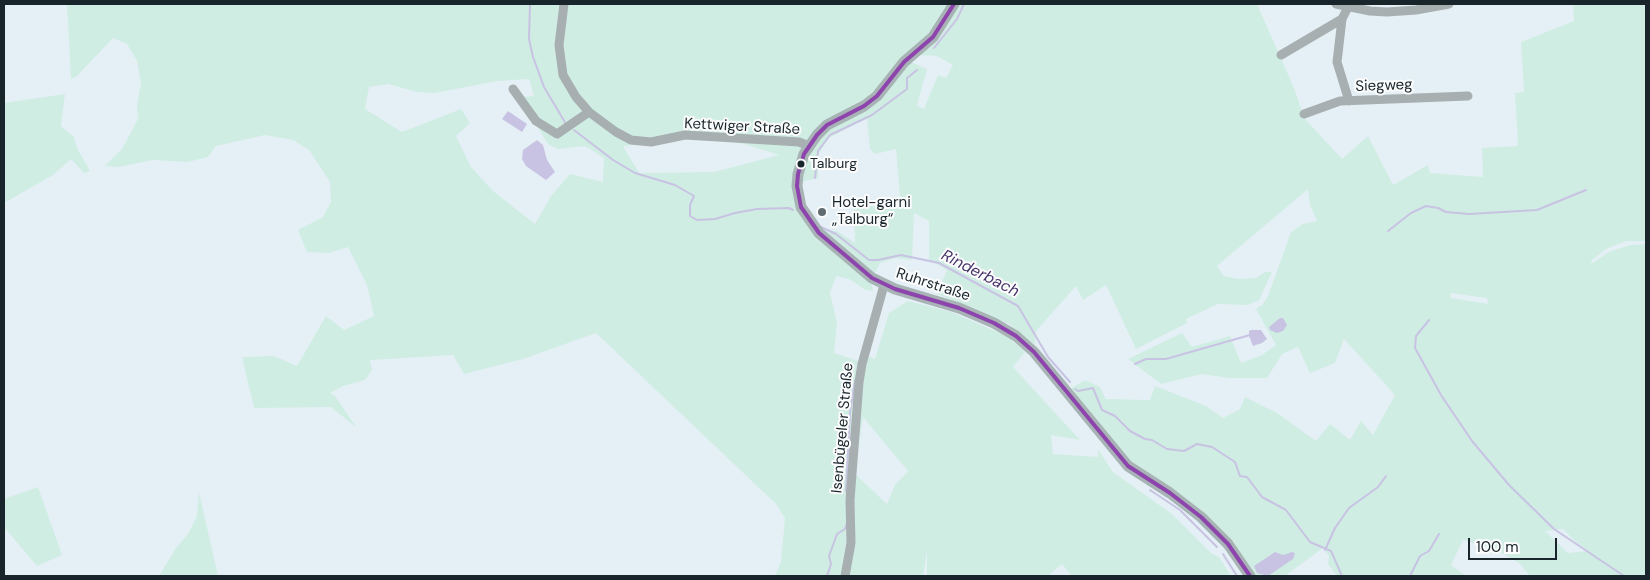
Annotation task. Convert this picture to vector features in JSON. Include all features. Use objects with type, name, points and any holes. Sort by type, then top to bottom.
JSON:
[{"type":"main road","name":"Ruhrstraße","points":[[954,4],[933,37],[904,62],[876,96],[864,106],[827,125],[809,146],[800,162],[798,174],[797,186],[801,207],[819,233],[837,251],[884,285],[959,308],[994,323],[1016,336],[1052,374],[1123,460],[1201,517],[1228,544],[1250,576]]},
{"type":"street","name":"Kettwiger Straße","points":[[564,4],[559,46],[562,69],[585,115],[631,140],[651,142],[685,135],[799,142],[809,146]]},
{"type":"street","points":[[1336,4],[1370,11],[1394,12],[1444,4]]},
{"type":"street","points":[[1348,7],[1342,19],[1338,62],[1349,101]]},
{"type":"street","points":[[1281,55],[1342,19]]},
{"type":"street","points":[[513,89],[541,125],[557,134],[585,115]]},
{"type":"street","name":"Siegweg","points":[[1304,114],[1340,101],[1468,96]]},
{"type":"street","name":"Isenbügeler Straße","points":[[845,576],[851,543],[850,500],[859,382],[862,364],[884,285]]},
{"type":"green space","points":[[67,4],[949,4],[930,33],[874,92],[862,102],[822,122],[812,132],[802,150],[800,214],[816,235],[871,281],[873,291],[866,290],[849,279],[836,276],[830,293],[837,323],[834,353],[858,361],[870,357],[875,359],[889,313],[908,301],[951,312],[1007,336],[1025,352],[1013,367],[1080,440],[1051,435],[1053,454],[1098,457],[1098,449],[1113,472],[1172,514],[1211,553],[1219,557],[1231,576],[1072,576],[1062,564],[1048,576],[927,576],[927,551],[923,576],[775,576],[781,561],[785,518],[776,504],[596,333],[523,359],[464,374],[453,355],[370,360],[372,370],[365,380],[343,386],[330,393],[335,396],[357,428],[331,407],[254,408],[242,357],[274,356],[297,366],[326,316],[344,330],[374,316],[367,285],[348,247],[329,253],[307,252],[298,230],[323,217],[331,202],[330,182],[309,150],[293,140],[265,135],[216,146],[208,157],[188,162],[152,160],[119,167],[105,166],[122,149],[138,119],[137,105],[141,83],[137,61],[127,44],[113,38],[76,77],[71,79]],"holes":[[[529,79],[534,96],[519,97],[548,144],[558,149],[585,146],[604,158],[603,182],[570,174],[551,196],[535,224],[493,191],[471,167],[456,136],[470,123],[461,109],[402,132],[365,109],[369,87],[388,84],[417,92],[435,93],[497,81]],[[698,137],[745,144],[779,155],[714,172],[639,173],[623,146]],[[863,417],[908,471],[895,485],[887,504],[855,474]]]},
{"type":"green space","points":[[959,4],[1257,4],[1294,88],[1305,119],[1342,159],[1368,136],[1393,185],[1428,165],[1430,173],[1483,177],[1482,148],[1518,146],[1515,93],[1524,92],[1521,42],[1574,21],[1573,4],[1646,4],[1646,241],[1626,241],[1606,249],[1592,260],[1591,264],[1609,252],[1630,245],[1646,244],[1646,576],[1530,576],[1519,563],[1495,549],[1463,540],[1451,565],[1466,576],[1337,576],[1328,564],[1329,556],[1323,548],[1285,576],[1253,576],[1234,546],[1121,453],[1070,389],[1085,380],[1100,387],[1106,399],[1150,400],[1155,386],[1206,406],[1223,418],[1240,409],[1245,397],[1277,413],[1316,441],[1330,424],[1350,440],[1361,421],[1373,435],[1395,395],[1344,339],[1335,363],[1310,373],[1298,347],[1282,354],[1267,378],[1229,378],[1202,374],[1161,384],[1128,359],[1182,333],[1192,347],[1230,336],[1241,363],[1262,355],[1276,345],[1256,309],[1263,304],[1268,296],[1291,232],[1303,224],[1317,221],[1310,205],[1308,189],[1217,266],[1224,276],[1239,279],[1256,278],[1265,272],[1272,272],[1259,300],[1248,305],[1218,304],[1186,319],[1187,323],[1136,349],[1106,285],[1083,300],[1076,286],[1036,331],[1035,345],[1009,324],[937,294],[947,270],[929,260],[929,221],[914,213],[912,260],[896,258],[880,263],[875,273],[814,221],[827,230],[837,231],[855,243],[854,205],[901,208],[896,149],[875,154],[870,149],[867,118],[829,138],[818,155],[818,178],[801,182],[805,164],[819,138],[911,62],[927,69],[917,105],[924,109],[938,75],[946,78],[953,65],[937,56],[919,55]],"holes":[[[1450,293],[1487,298],[1488,304],[1451,298]],[[1563,529],[1575,541],[1588,551],[1568,553],[1545,531]]]},
{"type":"green space","points":[[65,94],[61,126],[74,137],[77,148],[90,171],[84,173],[71,159],[53,175],[4,203],[4,103]]},
{"type":"green space","points":[[38,487],[62,555],[37,566],[4,527],[4,499]]},
{"type":"green space","points":[[199,492],[218,576],[159,576],[176,548],[188,534],[197,516]]},
{"type":"shaded area","points":[[508,111],[527,124],[522,132],[502,119]]},
{"type":"shaded area","points":[[537,140],[543,145],[547,160],[555,172],[546,180],[526,166],[522,159],[523,150]]},
{"type":"shaded area","points":[[1280,318],[1283,318],[1287,325],[1283,331],[1277,333],[1270,330],[1269,327]]},
{"type":"shaded area","points":[[1261,330],[1267,339],[1253,346],[1249,336],[1249,331]]},
{"type":"shaded area","points":[[1275,552],[1283,555],[1295,553],[1293,559],[1268,576],[1257,573],[1254,566]]},
{"type":"waterway","name":"Rinderbach","points":[[530,4],[529,39],[533,57],[544,87],[566,124]]},
{"type":"waterway","points":[[934,48],[957,19],[964,4]]},
{"type":"waterway","points":[[815,178],[818,151],[830,135],[872,115],[907,89],[907,78],[917,70]]},
{"type":"waterway","name":"Rinderbach","points":[[574,130],[613,160],[635,173],[675,185],[694,196],[690,205],[690,216],[697,220],[715,219],[757,209],[789,208],[793,210]]},
{"type":"waterway","points":[[1388,231],[1411,213],[1426,206],[1438,208],[1446,212],[1469,214],[1537,210],[1586,190]]},
{"type":"waterway","name":"Rinderbach","points":[[821,227],[836,234],[869,260],[901,255],[939,263],[1018,306],[1048,357],[1070,382]]},
{"type":"waterway","points":[[1429,320],[1416,336],[1415,348],[1441,395],[1472,441],[1509,485],[1554,529],[1624,576]]},
{"type":"waterway","points":[[1135,364],[1146,359],[1166,359],[1250,335]]},
{"type":"waterway","points":[[846,491],[850,412],[855,381]]},
{"type":"waterway","points":[[1075,389],[1078,391],[1093,388],[1102,410],[1115,416],[1130,431],[1145,439],[1152,440],[1167,449],[1184,451],[1197,444],[1212,447],[1235,462],[1240,476],[1247,477],[1262,497],[1286,510],[1310,542],[1331,551],[1342,576]]},
{"type":"waterway","points":[[1325,550],[1335,528],[1349,508],[1378,487],[1386,476]]},
{"type":"waterway","points":[[1150,490],[1180,510],[1217,547]]},
{"type":"waterway","points":[[827,576],[831,564],[829,556],[837,534],[845,529],[847,523]]},
{"type":"waterway","points":[[1410,576],[1420,556],[1429,551],[1439,534]]},
{"type":"waterway","points":[[1223,554],[1237,576]]},
{"type":"transit line","points":[[954,4],[933,37],[904,62],[877,96],[864,106],[827,125],[817,135],[804,154],[798,174],[797,186],[801,207],[819,233],[872,278],[895,289],[959,308],[994,323],[1016,336],[1034,352],[1128,466],[1170,493],[1201,517],[1228,544],[1250,576]]},
{"type":"place","name":"Talburg","points":[[801,164]]},
{"type":"place","name":"Hotel-garni „Talburg“","points":[[822,212]]}]
